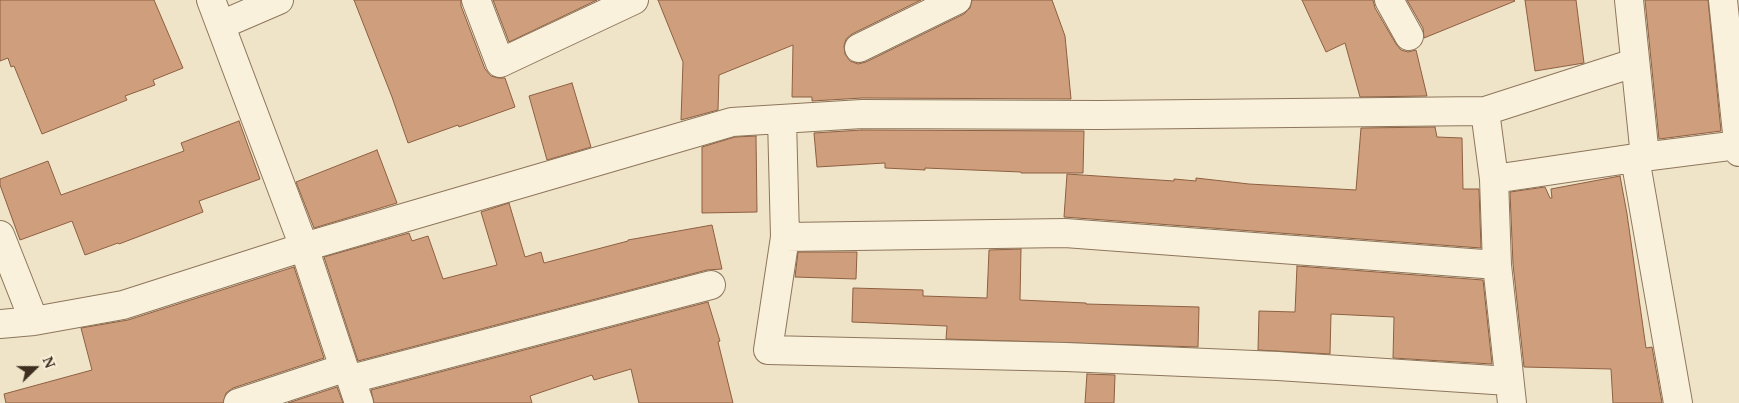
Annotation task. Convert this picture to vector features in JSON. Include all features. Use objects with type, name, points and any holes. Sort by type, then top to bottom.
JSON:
[{"type":"street","points":[[279,0],[216,12],[304,247],[351,383]]},
{"type":"street","points":[[476,0],[500,63],[634,0]]},
{"type":"street","points":[[859,48],[957,0]]},
{"type":"street","points":[[1389,0],[1410,36]]},
{"type":"street","points":[[1629,0],[1640,158],[1678,403]]},
{"type":"street","points":[[1494,179],[1640,158],[1739,147],[1723,0]]},
{"type":"street","points":[[0,324],[34,321],[123,305],[304,247],[732,122],[862,114],[1099,115],[1485,111],[1634,63]]},
{"type":"street","points":[[782,119],[785,237],[768,350],[1066,357],[1278,366],[1510,392],[1497,264],[1494,179],[1485,111]]},
{"type":"street","points":[[785,237],[1065,233],[1497,264]]},
{"type":"street","points":[[0,234],[34,321]]},
{"type":"street","points":[[238,403],[351,383],[711,285]]},
{"type":"building","points":[[0,0],[154,0],[183,68],[153,80],[155,85],[125,96],[127,100],[42,134],[14,66],[11,67],[8,58],[0,61]]},
{"type":"building","points":[[354,0],[461,0],[461,6],[485,69],[491,76],[505,78],[515,107],[408,143]]},
{"type":"building","points":[[493,0],[597,0],[509,42]]},
{"type":"building","points":[[658,0],[921,0],[852,34],[846,39],[844,46],[845,54],[850,61],[858,64],[866,62],[964,14],[970,8],[972,0],[1052,0],[1065,36],[1071,99],[862,98],[812,101],[812,97],[792,97],[793,45],[719,75],[718,110],[681,120],[683,62]]},
{"type":"building","points":[[1302,0],[1373,0],[1375,8],[1401,50],[1408,52],[1416,50],[1427,96],[1360,97],[1345,43],[1326,52]]},
{"type":"building","points":[[1407,0],[1515,1],[1424,38],[1423,28]]},
{"type":"building","points":[[1525,0],[1576,0],[1584,63],[1535,71]]},
{"type":"building","points":[[1645,0],[1708,0],[1721,131],[1659,139]]},
{"type":"building","points":[[572,83],[591,147],[547,160],[529,96]]},
{"type":"building","points":[[239,121],[260,179],[199,201],[203,212],[85,255],[72,221],[20,240],[0,185],[0,179],[48,161],[61,195],[184,151],[181,143]]},
{"type":"building","points":[[1435,127],[1437,137],[1462,138],[1463,189],[1479,189],[1481,248],[1064,217],[1067,174],[1174,181],[1174,179],[1196,181],[1196,178],[1249,184],[1356,190],[1361,128]]},
{"type":"building","points":[[862,130],[1084,131],[1083,173],[1021,173],[885,168],[885,163],[817,167],[814,133]]},
{"type":"building","points":[[756,136],[757,212],[702,213],[702,147],[735,137]]},
{"type":"building","points":[[377,150],[397,203],[314,228],[296,182]]},
{"type":"building","points":[[1620,176],[1646,348],[1652,347],[1662,403],[1613,403],[1611,369],[1524,367],[1513,264],[1510,192],[1545,187],[1550,198],[1552,198],[1551,189]]},
{"type":"building","points":[[509,203],[525,257],[541,252],[544,263],[628,240],[712,225],[722,269],[707,270],[358,361],[324,257],[409,233],[412,241],[428,236],[443,279],[497,265],[481,212]]},
{"type":"building","points":[[1021,249],[1020,300],[1199,307],[1198,347],[946,339],[947,326],[852,322],[853,288],[923,290],[923,296],[987,298],[989,250]]},
{"type":"building","points":[[798,252],[857,252],[856,279],[795,277]]},
{"type":"building","points":[[1297,266],[1483,280],[1492,364],[1393,358],[1394,317],[1331,314],[1330,354],[1258,350],[1259,311],[1295,312]]},
{"type":"building","points":[[294,267],[324,358],[233,388],[226,393],[223,403],[6,403],[4,394],[92,370],[81,328],[128,320]]},
{"type":"building","points":[[708,302],[720,341],[718,342],[733,403],[639,403],[631,369],[594,380],[592,375],[530,396],[532,403],[374,403],[371,390]]},
{"type":"building","points":[[1087,374],[1115,375],[1114,403],[1085,403]]},
{"type":"building","points":[[337,387],[343,403],[288,403]]}]
